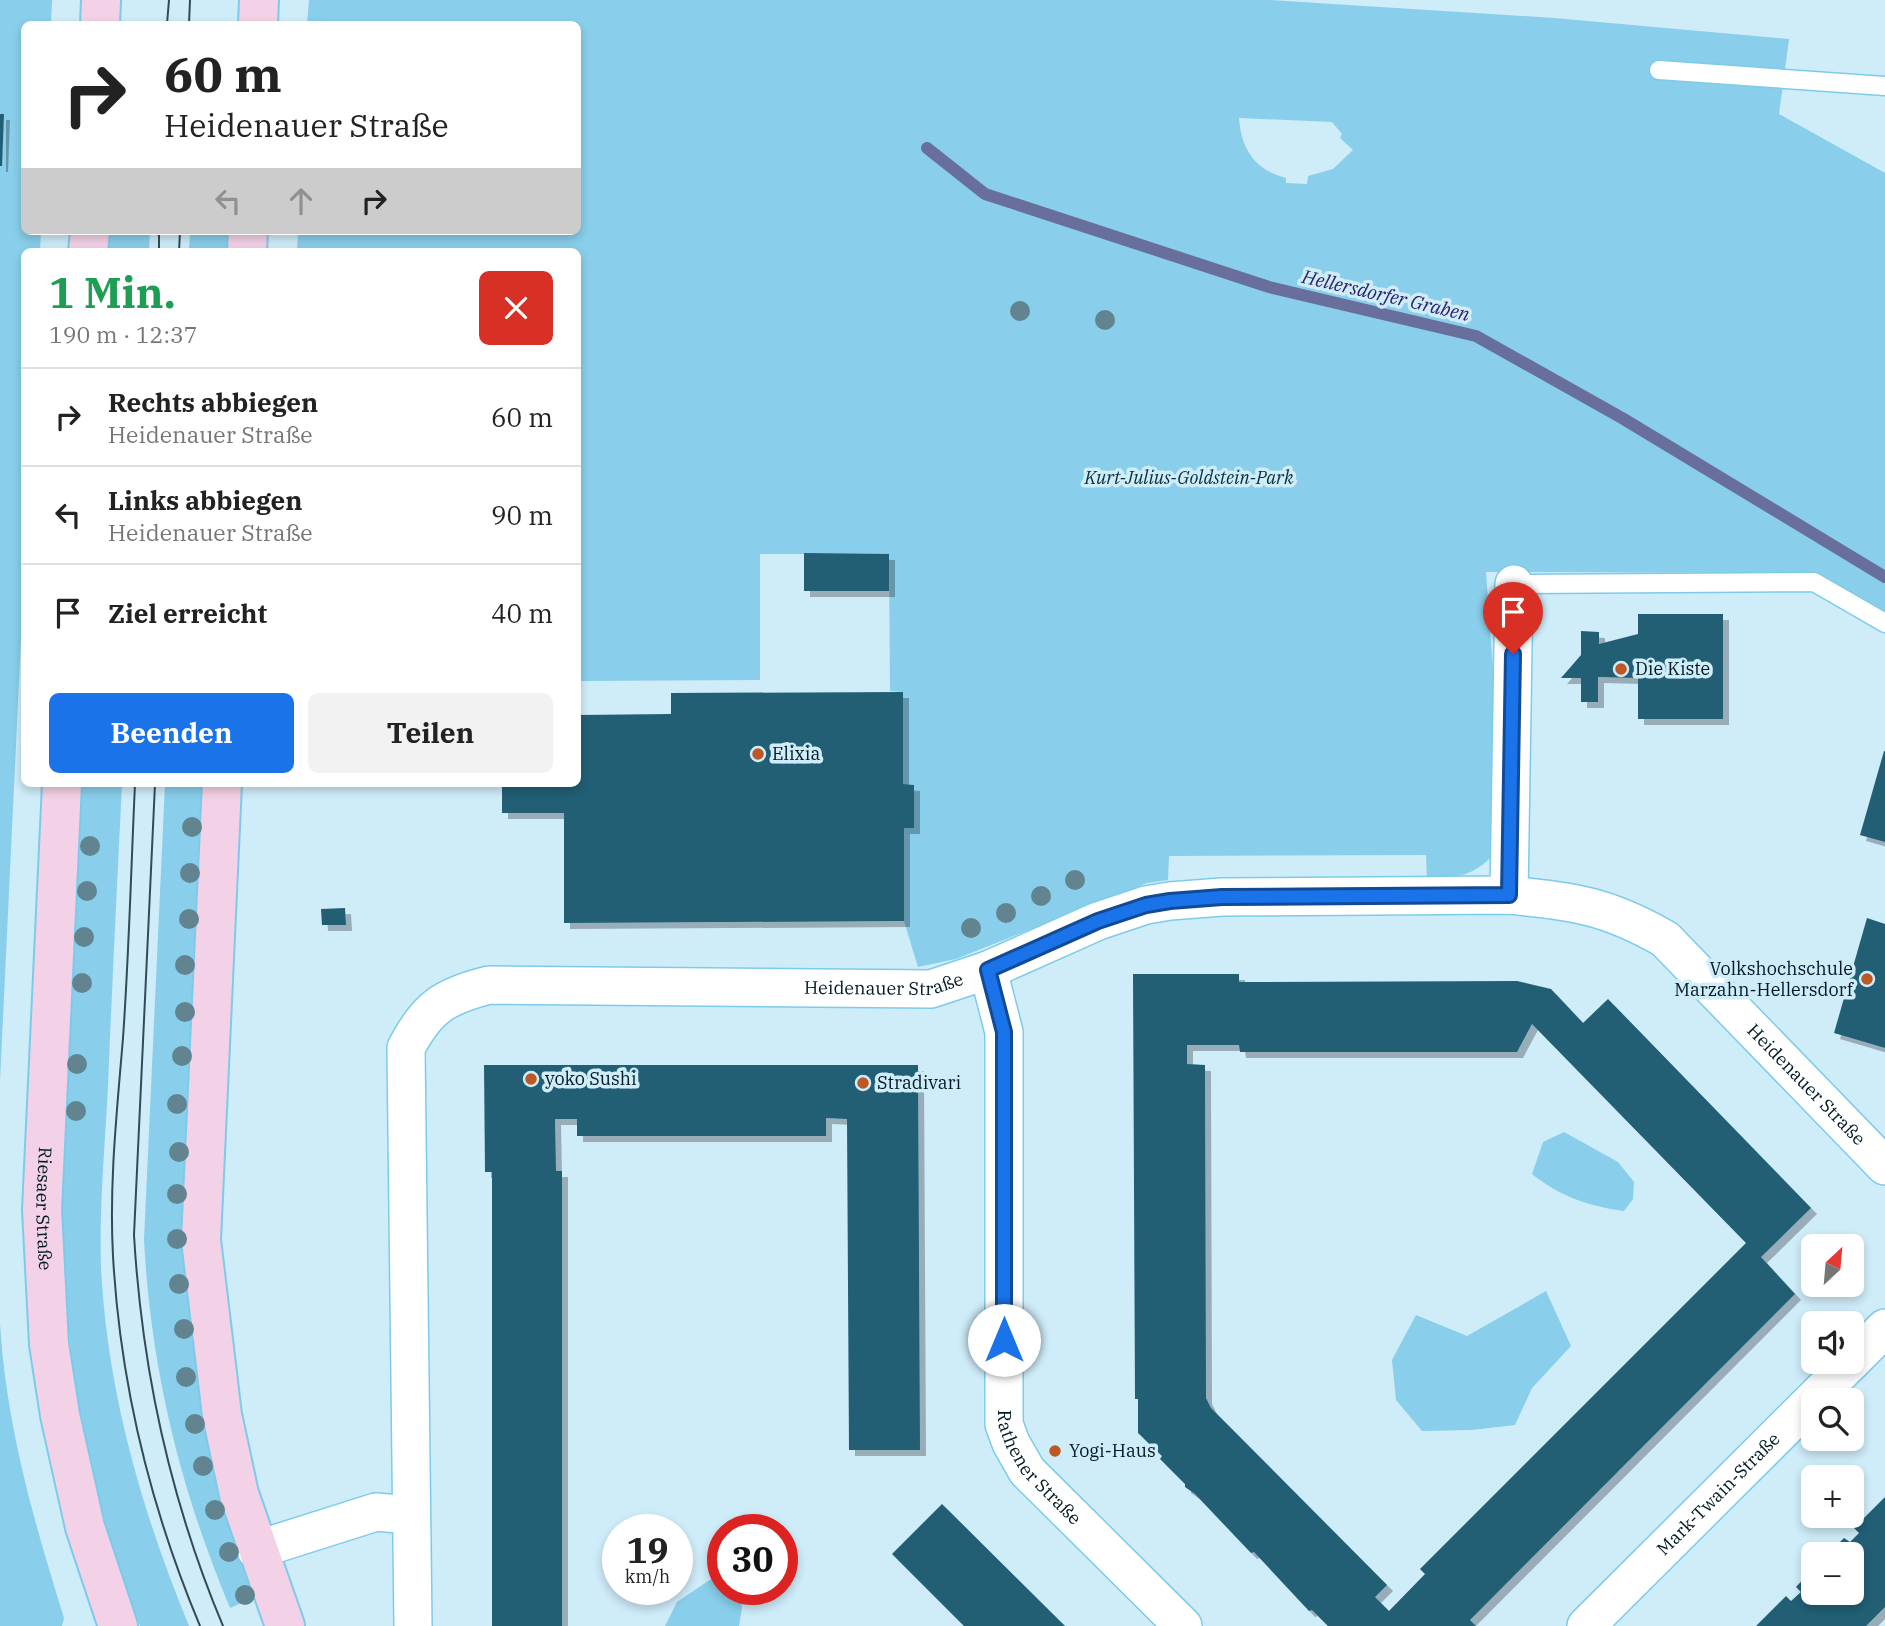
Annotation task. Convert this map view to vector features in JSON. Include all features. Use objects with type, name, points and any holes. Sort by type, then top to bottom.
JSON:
[{"type":"main road","points":[[100,21],[101,0]]},
{"type":"main road","points":[[258,21],[259,0]]},
{"type":"main road","name":"Riesaer Straße","points":[[62,787],[42,1210],[49,1344],[60,1415],[85,1527],[118,1626]]},
{"type":"main road","points":[[222,787],[201,1240],[222,1415],[239,1494],[256,1550],[285,1626]]},
{"type":"street","points":[[1509,895],[1514,584]]},
{"type":"street","name":"Heidenauer Straße","points":[[411,1514],[406,1048],[417,1027],[453,994],[489,985],[931,989],[988,970],[1098,921],[1146,905],[1170,901],[1222,897],[1509,895],[1592,905],[1629,918],[1665,939],[1885,1166]]},
{"type":"street","name":"Rathener Straße","points":[[988,970],[1004,1032],[1004,1424],[1027,1471],[1183,1626]]},
{"type":"street","name":"Mark-Twain-Straße","points":[[1864,1348],[1885,1328]]},
{"type":"street","name":"Mark-Twain-Straße","points":[[1586,1626],[1838,1374]]},
{"type":"street","points":[[256,1550],[376,1512],[411,1514],[413,1626]]},
{"type":"lane","points":[[1660,70],[1885,86]]},
{"type":"lane","points":[[1514,584],[1814,582],[1885,623]]},
{"type":"green space","points":[[0,0],[52,0],[51,21],[21,21],[21,235],[41,235],[40,248],[21,248],[21,639],[0,1081]]},
{"type":"green space","name":"Kurt-Julius-Goldstein-Park","points":[[309,0],[1270,0],[1554,18],[1789,39],[1779,114],[1885,173],[1885,615],[1815,573],[1486,572],[1495,698],[1494,854],[1479,867],[1456,876],[1427,879],[1426,855],[1169,856],[1168,880],[1147,883],[956,959],[918,967],[904,921],[904,828],[914,828],[914,785],[903,784],[903,692],[890,691],[889,554],[760,554],[760,680],[581,681],[581,248],[297,248],[298,235],[581,235],[581,21],[307,21]],"holes":[[[1239,118],[1332,122],[1342,134],[1340,138],[1353,150],[1333,169],[1308,176],[1307,184],[1286,183],[1286,178],[1266,170],[1252,157],[1243,139]]]},
{"type":"green space","points":[[108,235],[150,235],[149,248],[107,248]]},
{"type":"green space","points":[[190,235],[229,235],[228,248],[189,248]]},
{"type":"green space","points":[[81,787],[122,787],[101,1267],[111,1359],[130,1450],[156,1539],[189,1626],[140,1626],[106,1531],[76,1393],[65,1300],[62,1185]]},
{"type":"green space","points":[[165,787],[206,787],[199,1383],[209,1451],[253,1598],[230,1608],[196,1518],[171,1428],[153,1335],[144,1240]]},
{"type":"green space","points":[[1564,1132],[1618,1162],[1634,1182],[1633,1199],[1624,1211],[1575,1199],[1532,1174],[1543,1142]]},
{"type":"green space","points":[[1546,1291],[1571,1346],[1532,1388],[1515,1425],[1472,1430],[1422,1431],[1396,1400],[1392,1360],[1416,1315],[1467,1336]]},
{"type":"green space","points":[[0,1324],[15,1436],[32,1509],[64,1618],[62,1626],[0,1626]]},
{"type":"green space","points":[[707,1582],[707,1605],[742,1605],[739,1626],[665,1626],[676,1605],[693,1605],[693,1591]]},
{"type":"building","points":[[0,114],[4,114],[2,166],[0,166]]},
{"type":"building","points":[[804,553],[889,554],[889,591],[804,591]]},
{"type":"building","name":"Die Kiste","points":[[1638,614],[1723,614],[1723,719],[1638,719],[1638,678],[1598,677],[1598,702],[1581,702],[1581,678],[1561,678],[1581,655],[1581,631],[1599,632],[1599,644],[1638,634]]},
{"type":"building","points":[[903,692],[903,784],[914,785],[914,828],[904,828],[904,921],[564,923],[564,813],[502,813],[502,787],[581,787],[581,715],[671,714],[671,693]]},
{"type":"building","points":[[1885,751],[1885,842],[1860,835]]},
{"type":"building","points":[[345,908],[346,925],[322,925],[321,909]]},
{"type":"building","name":"Volkshochschule Marzahn-Hellersdorf","points":[[1867,918],[1885,924],[1885,1048],[1834,1033]]},
{"type":"building","points":[[1133,974],[1239,974],[1239,982],[1517,981],[1551,989],[1583,1023],[1608,999],[1811,1208],[1761,1257],[1795,1294],[1470,1620],[1476,1626],[1328,1626],[1312,1610],[1309,1611],[1160,1459],[1162,1456],[1138,1433],[1138,1399],[1135,1399]],"holes":[[[1532,1024],[1746,1243],[1420,1569],[1425,1574],[1389,1611],[1375,1597],[1387,1585],[1211,1408],[1206,1398],[1205,1065],[1187,1064],[1187,1045],[1239,1045],[1240,1052],[1517,1052]]]},
{"type":"building","points":[[484,1065],[918,1065],[920,1450],[849,1450],[847,1119],[826,1118],[826,1136],[577,1136],[577,1119],[555,1119],[556,1171],[562,1171],[562,1626],[492,1626],[492,1172],[485,1172]]},
{"type":"building","points":[[1885,1497],[1885,1607],[1866,1626],[1756,1626],[1786,1596],[1791,1601],[1801,1592],[1801,1605],[1864,1605],[1864,1542],[1850,1542],[1859,1533],[1854,1528],[1864,1528],[1864,1518]]},
{"type":"building","points":[[942,1504],[1065,1626],[964,1626],[892,1554]]},
{"type":"waterway","name":"Hellersdorfer Graben","points":[[927,148],[985,194],[1269,287],[1476,336],[1622,418],[1885,577]]},
{"type":"tram line","points":[[167,21],[169,0]]},
{"type":"tram line","points":[[189,21],[190,0]]},
{"type":"tram line","points":[[159,235],[159,248]]},
{"type":"tram line","points":[[179,248],[180,235]]},
{"type":"tram line","points":[[135,787],[125,1006],[113,1174],[113,1256],[123,1351],[141,1444],[167,1537],[200,1626]]},
{"type":"tram line","points":[[155,787],[134,1235],[138,1286],[152,1385],[174,1483],[204,1579],[223,1626]]},
{"type":"place","name":"Die Kiste","points":[[1621,669]]},
{"type":"place","name":"Elixia","points":[[758,754]]},
{"type":"place","name":"Volkshochschule Marzahn-Hellersdorf","points":[[1867,979]]},
{"type":"place","name":"yoko Sushi","points":[[531,1079]]},
{"type":"place","name":"Stradivari","points":[[863,1083]]},
{"type":"place","name":"Yogi-Haus","points":[[1055,1451]]},
{"type":"route","points":[[1004,1340],[1004,1032],[988,970],[1098,921],[1146,905],[1170,901],[1222,897],[1509,895],[1513,654]]}]
